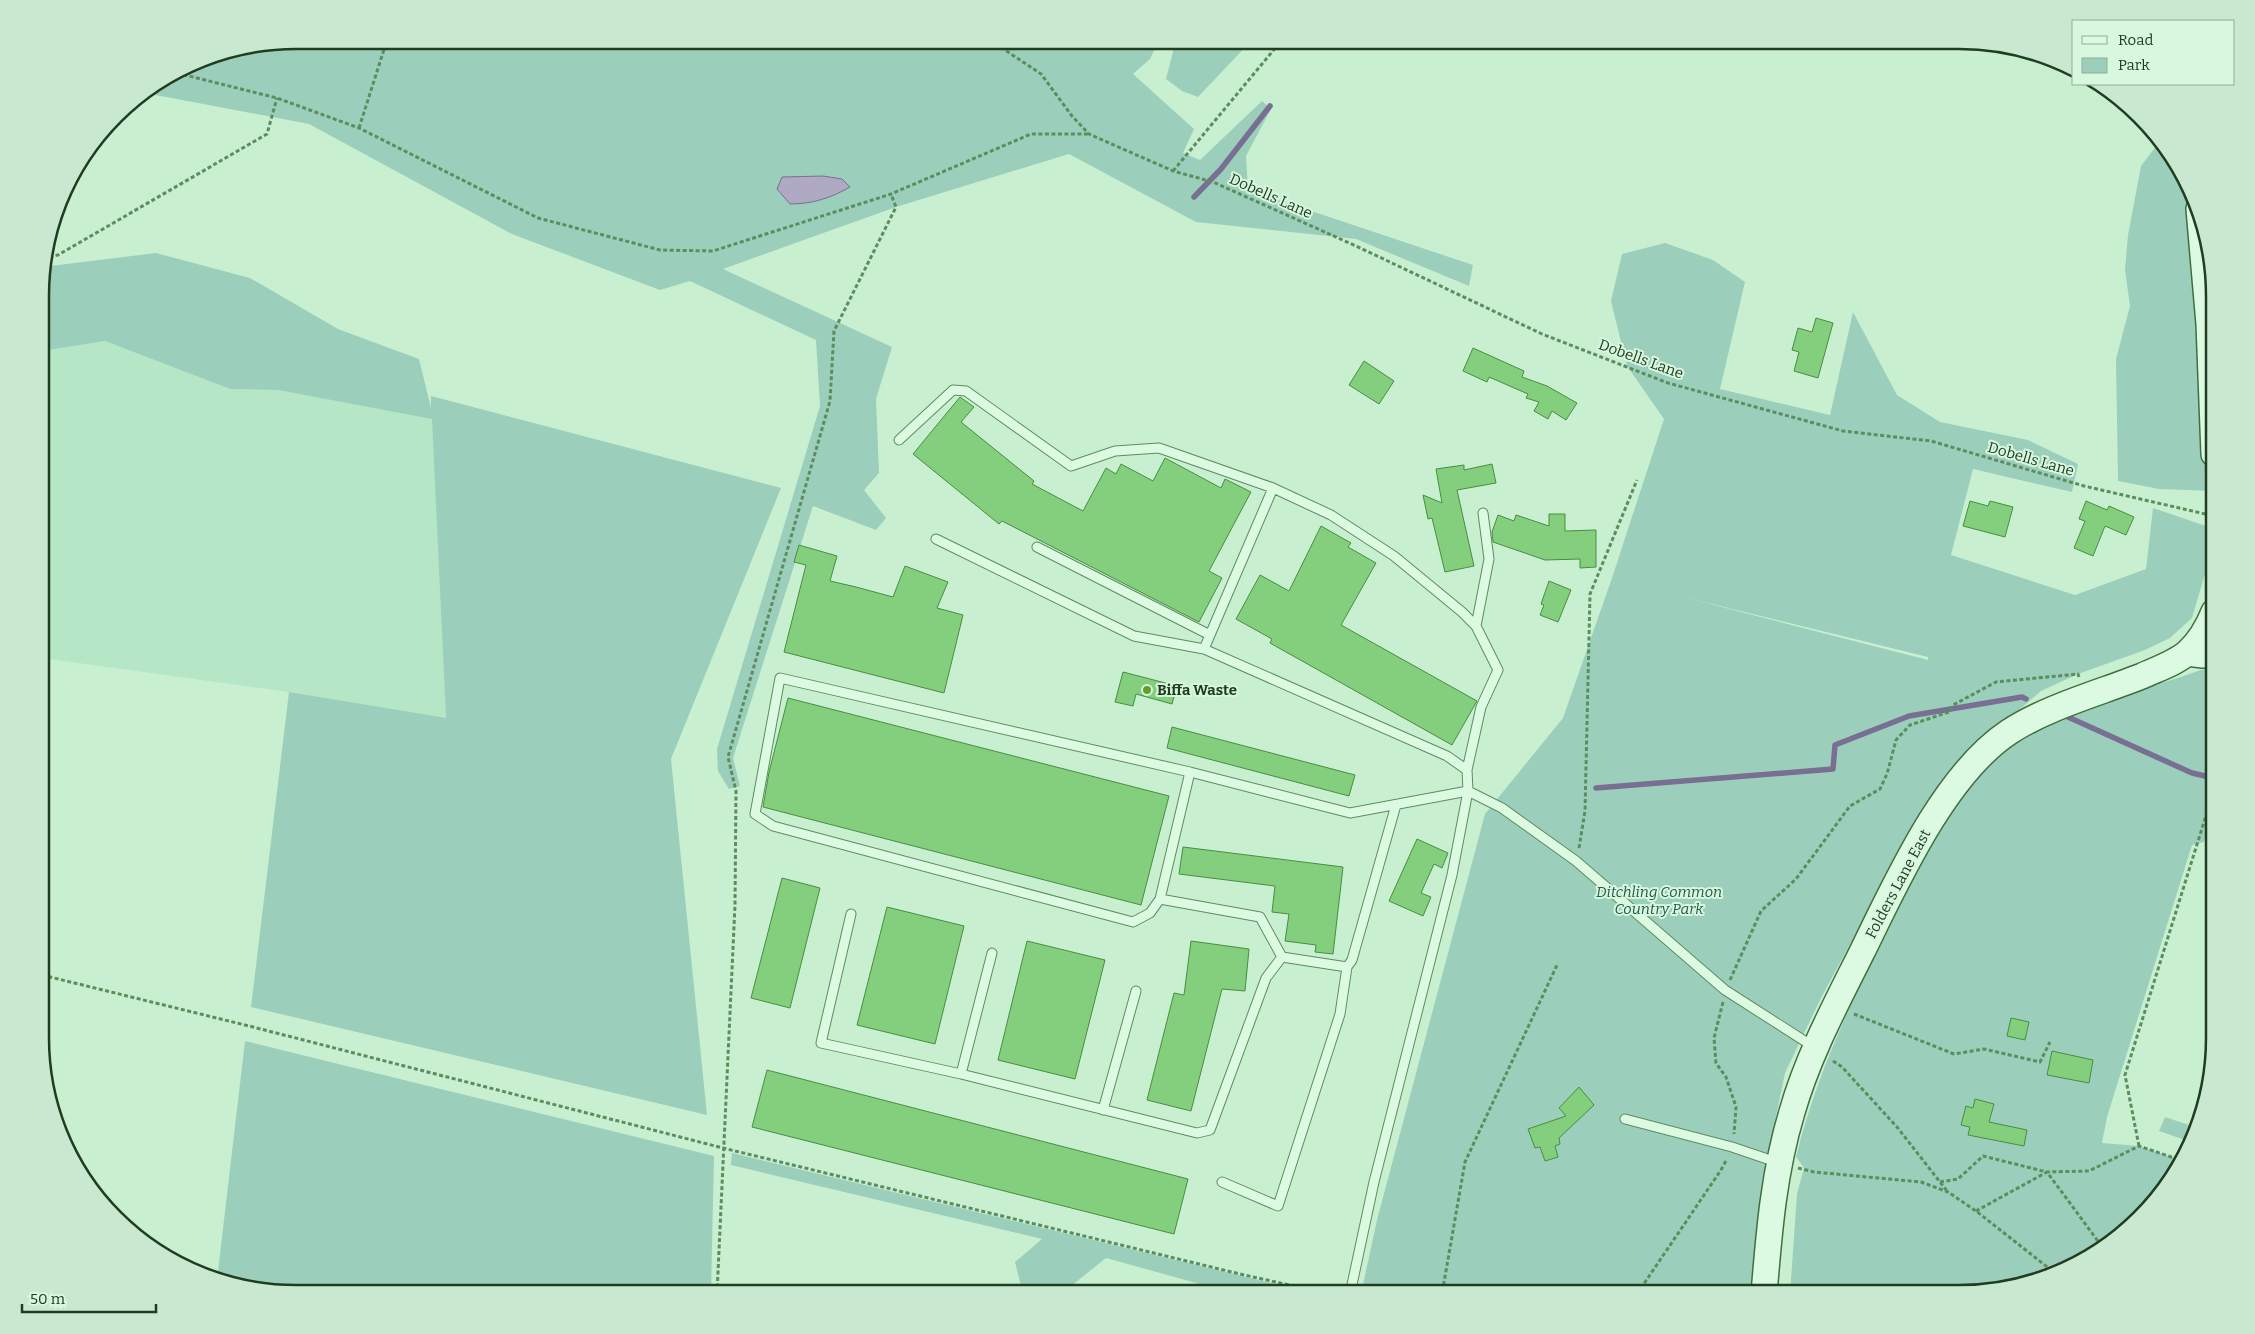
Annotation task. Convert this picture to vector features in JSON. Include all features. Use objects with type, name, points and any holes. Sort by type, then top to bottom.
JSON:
[{"type":"street","points":[[2204,262],[2206,290]]},
{"type":"street","name":"Folders Lane East","points":[[1765,1285],[1772,1202],[1779,1163],[1791,1114],[1815,1047],[1896,884],[1940,808],[1969,766],[1989,746],[2010,731],[2088,696],[2166,666],[2187,653],[2206,629]]},
{"type":"street","points":[[2187,653],[2206,654]]},
{"type":"lane","points":[[898,440],[953,390],[966,391],[1071,466],[1116,452],[1159,448],[1273,488],[1331,514],[1394,556],[1462,612],[1476,626],[1498,670],[1481,707],[1467,770],[1468,791],[1452,875],[1374,1182],[1352,1285]]},
{"type":"lane","points":[[1204,649],[1273,488]]},
{"type":"lane","points":[[1476,626],[1488,559],[1483,513]]},
{"type":"lane","points":[[936,539],[1134,636],[1204,649],[1446,756],[1467,770]]},
{"type":"lane","points":[[1037,547],[1210,634]]},
{"type":"lane","points":[[1190,772],[1160,899],[1150,913],[1133,922],[774,826],[755,814],[780,678],[1190,772],[1350,813],[1396,806],[1468,791],[1502,808],[1576,861],[1725,990],[1815,1047]]},
{"type":"lane","points":[[1222,1182],[1278,1206],[1340,1014],[1347,968],[1352,960],[1396,806]]},
{"type":"lane","points":[[1160,899],[1260,918],[1282,957]]},
{"type":"lane","points":[[851,914],[821,1043],[961,1074],[1196,1133],[1210,1130],[1266,978],[1282,957]]},
{"type":"lane","points":[[961,1074],[992,953]]},
{"type":"lane","points":[[1282,957],[1347,968]]},
{"type":"lane","points":[[1103,1110],[1136,991]]},
{"type":"lane","points":[[1625,1118],[1732,1147],[1779,1163]]},
{"type":"path","points":[[359,128],[384,49]]},
{"type":"path","points":[[1004,49],[1041,74],[1072,116],[1089,134]]},
{"type":"path","points":[[1173,171],[1275,49]]},
{"type":"path","points":[[186,74],[277,98],[359,128],[538,218],[660,250],[713,251],[892,194],[1031,134],[1089,134]]},
{"type":"path","points":[[52,256],[58,255],[267,134],[277,98]]},
{"type":"path","name":"Dobells Lane","points":[[1089,134],[1173,171],[1213,182],[1356,246],[1542,334],[1668,383],[1843,431],[1931,441],[2084,486],[2206,514]]},
{"type":"path","points":[[834,331],[896,207],[892,194]]},
{"type":"path","points":[[1576,861],[1585,811],[1590,594],[1637,480]]},
{"type":"path","points":[[1643,1285],[1722,1170],[1732,1147],[1736,1107],[1726,1077],[1716,1063],[1714,1038],[1725,990],[1762,911],[1796,879],[1850,806],[1880,789],[1887,774],[1896,740],[1910,725],[1948,712],[1953,705],[1996,682],[2078,674],[2088,696]]},
{"type":"path","points":[[2139,1146],[2125,1075],[2206,816]]},
{"type":"path","points":[[1444,1285],[1465,1162],[1558,963]]},
{"type":"path","points":[[49,977],[249,1026],[723,1148],[1290,1285]]},
{"type":"path","points":[[1835,1006],[1954,1054],[1984,1049],[2040,1062],[2050,1042]]},
{"type":"path","points":[[1815,1047],[1842,1067],[1897,1127],[1948,1192]]},
{"type":"path","points":[[1940,1182],[1958,1179],[1983,1156],[2047,1172],[2090,1171],[2139,1146],[2175,1158]]},
{"type":"path","points":[[1779,1163],[1814,1172],[1921,1182],[1948,1192],[1976,1211],[2049,1268]]},
{"type":"path","points":[[1976,1211],[2047,1172]]},
{"type":"path","points":[[2047,1172],[2099,1242]]},
{"type":"green space","points":[[280,49],[1155,49],[1150,59],[1133,74],[1194,129],[1183,153],[1200,160],[1262,101],[1271,109],[1246,156],[1248,190],[1473,265],[1469,286],[1356,239],[1196,222],[1069,154],[896,207],[723,269],[892,347],[876,399],[879,473],[864,490],[886,518],[876,530],[813,506],[733,758],[740,786],[729,789],[718,771],[717,749],[820,406],[816,340],[690,281],[660,290],[512,234],[309,124],[153,95],[187,74],[217,62],[232,57]]},
{"type":"green space","points":[[1174,49],[1243,49],[1198,97],[1182,91],[1166,79]]},
{"type":"green space","points":[[2156,147],[2181,187],[2198,232],[2206,280],[2206,491],[2159,489],[2118,481],[2116,359],[2130,306],[2125,270],[2128,235],[2141,166]]},
{"type":"green space","name":"Ditchling Common Country Park","points":[[1665,243],[1713,260],[1745,282],[1720,389],[1830,415],[1853,312],[1897,395],[1940,422],[2028,440],[2078,464],[2072,492],[1973,469],[1951,555],[2075,595],[2146,569],[2153,508],[2206,526],[2205,574],[2192,618],[2170,638],[2145,650],[2078,674],[2041,691],[2010,718],[1893,864],[1821,998],[1785,1073],[1762,1184],[1751,1285],[1363,1285],[1377,1220],[1485,814],[1563,718],[1612,578],[1664,419],[1627,366],[1611,301],[1622,254]],"holes":[[[1683,597],[1928,657],[1928,660]]]},
{"type":"green space","points":[[156,253],[250,278],[338,329],[419,359],[431,408],[431,396],[781,488],[671,759],[707,1115],[251,1007],[289,692],[446,718],[432,419],[278,390],[230,389],[105,341],[49,350],[51,266]]},
{"type":"green space","points":[[105,341],[230,389],[278,390],[433,419],[446,719],[289,692],[49,659],[49,350]]},
{"type":"green space","points":[[2206,669],[2206,834],[2204,842],[2192,845],[2107,1117],[2102,1143],[2139,1146],[2175,1158],[2165,1175],[2134,1213],[2096,1244],[2068,1260],[2023,1277],[1975,1285],[1791,1285],[1797,1194],[1804,1168],[1796,1157],[1814,1096],[1849,1009],[1876,952],[1927,848],[1959,795],[1975,774],[1994,756],[2020,737],[2063,717]]},
{"type":"green space","points":[[245,1041],[714,1156],[711,1285],[280,1285],[232,1277],[218,1272]]},
{"type":"green space","points":[[2165,1117],[2190,1125],[2184,1140],[2159,1131]]},
{"type":"green space","points":[[732,1153],[1280,1285],[1204,1285],[1106,1258],[1072,1285],[1021,1285],[1015,1262],[1042,1239],[731,1165]]},
{"type":"shaded area","points":[[823,176],[842,179],[850,187],[821,200],[790,204],[777,189],[782,177]]},
{"type":"building","points":[[1816,318],[1833,323],[1818,378],[1794,371],[1799,352],[1792,350],[1798,328],[1812,332]]},
{"type":"building","points":[[1473,348],[1524,371],[1522,377],[1547,386],[1577,403],[1566,420],[1552,411],[1548,419],[1534,411],[1539,402],[1526,398],[1528,394],[1489,377],[1487,382],[1463,371]]},
{"type":"building","points":[[1364,361],[1394,381],[1379,404],[1349,385]]},
{"type":"building","points":[[960,397],[974,407],[961,422],[1034,481],[1032,484],[1083,511],[1106,468],[1116,474],[1121,464],[1153,481],[1165,458],[1221,488],[1225,479],[1251,492],[1209,571],[1222,578],[1199,622],[1002,521],[999,524],[913,454]]},
{"type":"building","points":[[1492,464],[1496,483],[1457,490],[1474,566],[1445,572],[1432,518],[1428,519],[1423,495],[1442,503],[1436,469],[1464,465],[1464,470]]},
{"type":"building","points":[[1970,501],[1988,506],[1990,501],[2013,507],[2005,537],[1963,526]]},
{"type":"building","points":[[2086,501],[2107,510],[2109,506],[2134,517],[2126,535],[2105,526],[2093,556],[2074,548],[2085,521],[2079,519]]},
{"type":"building","points":[[1549,514],[1565,514],[1565,531],[1596,530],[1596,567],[1580,568],[1580,559],[1545,560],[1493,542],[1492,532],[1498,515],[1514,521],[1516,515],[1549,526]]},
{"type":"building","points":[[1321,526],[1351,543],[1348,547],[1376,563],[1341,625],[1477,701],[1452,745],[1270,643],[1272,639],[1236,619],[1260,575],[1289,591]]},
{"type":"building","points":[[799,545],[837,556],[830,581],[893,597],[905,566],[948,582],[937,608],[963,615],[944,693],[784,652],[806,565],[794,562]]},
{"type":"building","points":[[1549,581],[1571,590],[1558,622],[1540,615],[1544,605],[1541,604]]},
{"type":"building","name":"Biffa Waste","points":[[1123,672],[1177,686],[1172,704],[1136,694],[1133,706],[1115,702]]},
{"type":"building","points":[[788,698],[1169,796],[1141,905],[763,807],[769,772]]},
{"type":"building","points":[[1172,727],[1355,775],[1349,796],[1167,748]]},
{"type":"building","points":[[1417,839],[1448,853],[1442,868],[1434,864],[1421,893],[1431,897],[1423,916],[1389,901]]},
{"type":"building","points":[[1183,847],[1343,867],[1333,954],[1315,952],[1316,945],[1285,941],[1289,914],[1272,912],[1275,886],[1179,874]]},
{"type":"building","points":[[782,878],[820,888],[790,1008],[751,998]]},
{"type":"building","points":[[887,907],[964,926],[935,1044],[857,1025]]},
{"type":"building","points":[[1027,941],[1105,960],[1075,1079],[998,1060]]},
{"type":"building","points":[[1191,941],[1249,949],[1245,991],[1222,989],[1191,1111],[1147,1100],[1174,993],[1184,995]]},
{"type":"building","points":[[2011,1018],[2029,1022],[2025,1040],[2007,1036]]},
{"type":"building","points":[[2052,1051],[2093,1060],[2089,1083],[2047,1075]]},
{"type":"building","points":[[767,1070],[1188,1179],[1174,1234],[752,1127]]},
{"type":"building","points":[[1579,1087],[1594,1105],[1559,1138],[1560,1144],[1555,1146],[1558,1157],[1545,1161],[1540,1147],[1535,1148],[1528,1129],[1566,1116],[1559,1108]]},
{"type":"building","points":[[1975,1099],[1994,1104],[1989,1122],[2027,1130],[2024,1146],[1968,1135],[1970,1127],[1961,1125],[1966,1106],[1973,1108]]},
{"type":"waterway","points":[[1194,197],[1221,169],[1270,106]]},
{"type":"waterway","points":[[1596,788],[1833,769],[1835,745],[1909,716],[2022,697],[2026,699]]},
{"type":"waterway","points":[[2068,717],[2192,773],[2206,776]]},
{"type":"place","name":"Biffa Waste","points":[[1147,690]]}]
